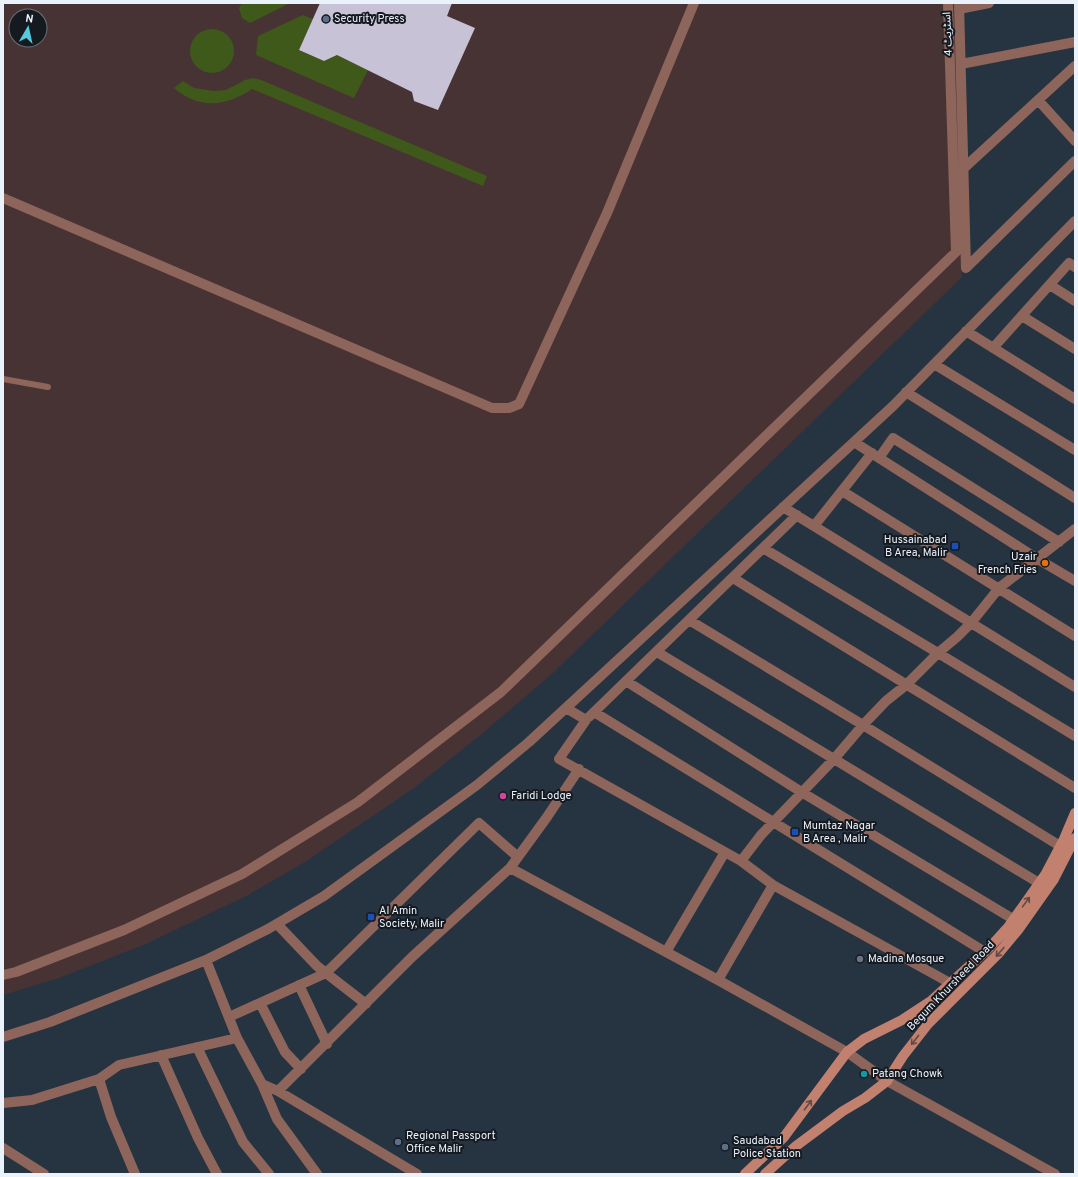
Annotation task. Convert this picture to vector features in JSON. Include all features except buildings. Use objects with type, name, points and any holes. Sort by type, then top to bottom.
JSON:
[{"type":"main road","name":"Begum Khursheed Road","points":[[745,1174],[784,1137],[847,1052],[864,1039],[885,1029],[931,1001],[985,952],[1014,919],[1039,884],[1060,846],[1075,813]]},
{"type":"main road","name":"Begum Khursheed Road","points":[[765,1174],[796,1146],[887,1081],[903,1056],[928,1024],[998,954],[1018,930],[1054,878],[1075,838]]},
{"type":"street","points":[[3,198],[492,408],[509,408],[519,404],[604,220],[694,3]]},
{"type":"street","points":[[3,975],[16,972],[124,930],[242,874],[358,802],[501,692],[956,252],[948,3]]},
{"type":"street","points":[[959,6],[989,3]]},
{"type":"street","name":"اسٹریٹ 4","points":[[959,6],[966,268],[1075,161]]},
{"type":"street","points":[[961,64],[1075,42]]},
{"type":"street","points":[[964,168],[1075,66]]},
{"type":"street","points":[[1038,100],[1075,141]]},
{"type":"street","points":[[3,1037],[50,1022],[206,960],[277,924],[324,896],[477,785],[529,742],[854,442],[934,364],[1075,221]]},
{"type":"street","points":[[993,348],[1069,264],[1075,267]]},
{"type":"street","points":[[1050,285],[1075,300]]},
{"type":"street","points":[[1022,316],[1075,349]]},
{"type":"street","points":[[966,331],[1075,399]]},
{"type":"street","points":[[934,364],[1075,450]]},
{"type":"street","points":[[906,392],[1075,498]]},
{"type":"street","points":[[814,526],[842,491],[893,438],[1059,542]]},
{"type":"street","points":[[854,442],[1036,558],[1075,581]]},
{"type":"street","points":[[842,491],[1075,636]]},
{"type":"street","points":[[783,507],[1075,687]]},
{"type":"street","points":[[798,516],[763,548],[586,720],[559,759],[741,861],[774,885],[950,983]]},
{"type":"street","points":[[741,861],[772,822],[803,793],[834,760],[863,724],[971,623],[999,588],[1075,529]]},
{"type":"street","points":[[763,548],[1075,736]]},
{"type":"street","points":[[733,578],[1075,788]]},
{"type":"street","points":[[689,620],[863,724],[1060,846]]},
{"type":"street","points":[[657,652],[1039,884]]},
{"type":"street","points":[[626,682],[803,793],[1014,919]]},
{"type":"street","points":[[566,708],[586,720]]},
{"type":"street","points":[[594,712],[985,952]]},
{"type":"street","points":[[278,1092],[412,957],[510,868],[579,769]]},
{"type":"street","points":[[229,1017],[326,973],[479,823],[518,857]]},
{"type":"street","points":[[666,952],[725,852]]},
{"type":"street","points":[[510,868],[718,980],[847,1052],[887,1081],[1055,1174]]},
{"type":"street","points":[[718,980],[774,885]]},
{"type":"street","points":[[277,924],[317,966],[366,1004]]},
{"type":"street","points":[[206,960],[237,1038],[262,1084],[277,1119],[317,1174]]},
{"type":"street","points":[[299,985],[327,1044]]},
{"type":"street","points":[[260,1003],[285,1052],[301,1069]]},
{"type":"street","points":[[3,1103],[32,1100],[99,1079],[119,1065],[237,1038]]},
{"type":"street","points":[[197,1047],[243,1142],[269,1174]]},
{"type":"street","points":[[161,1055],[198,1138],[217,1174]]},
{"type":"street","points":[[99,1079],[111,1117],[135,1174]]},
{"type":"street","points":[[262,1084],[417,1174]]},
{"type":"street","points":[[3,1148],[44,1174]]},
{"type":"lane","points":[[3,379],[48,387]]},
{"type":"shaded area","points":[[3,3],[955,3],[962,277],[553,673],[484,732],[414,788],[305,862],[248,895],[146,944],[59,978],[3,995]]},
{"type":"green space","points":[[242,3],[290,3],[250,23],[242,18],[239,8]]},
{"type":"green space","points":[[303,15],[313,19],[299,50],[324,61],[337,55],[368,70],[354,98],[256,55],[258,36]]},
{"type":"green space","points":[[216,29],[228,35],[233,43],[233,59],[228,67],[220,72],[208,73],[196,67],[191,59],[190,47],[196,35],[204,30]]},
{"type":"green space","points":[[253,78],[261,80],[487,176],[483,186],[252,89],[233,99],[213,103],[193,100],[174,88],[183,81],[194,88],[214,91],[226,90],[245,80]]},
{"type":"place","name":"Security Press","points":[[326,19]]},
{"type":"place","name":"Hussainabad B Area, Malir","points":[[955,546]]},
{"type":"place","name":"Uzair French Fries","points":[[1045,563]]},
{"type":"place","name":"Faridi Lodge","points":[[503,796]]},
{"type":"place","name":"Mumtaz Nagar B Area , Malir","points":[[795,832]]},
{"type":"place","name":"Al Amin Society, Malir","points":[[371,917]]},
{"type":"place","name":"Madina Mosque","points":[[860,959]]},
{"type":"place","name":"Patang Chowk","points":[[864,1074]]},
{"type":"place","name":"Regional Passport Office Malir","points":[[398,1142]]},
{"type":"place","name":"Saudabad Police Station","points":[[725,1147]]}]
